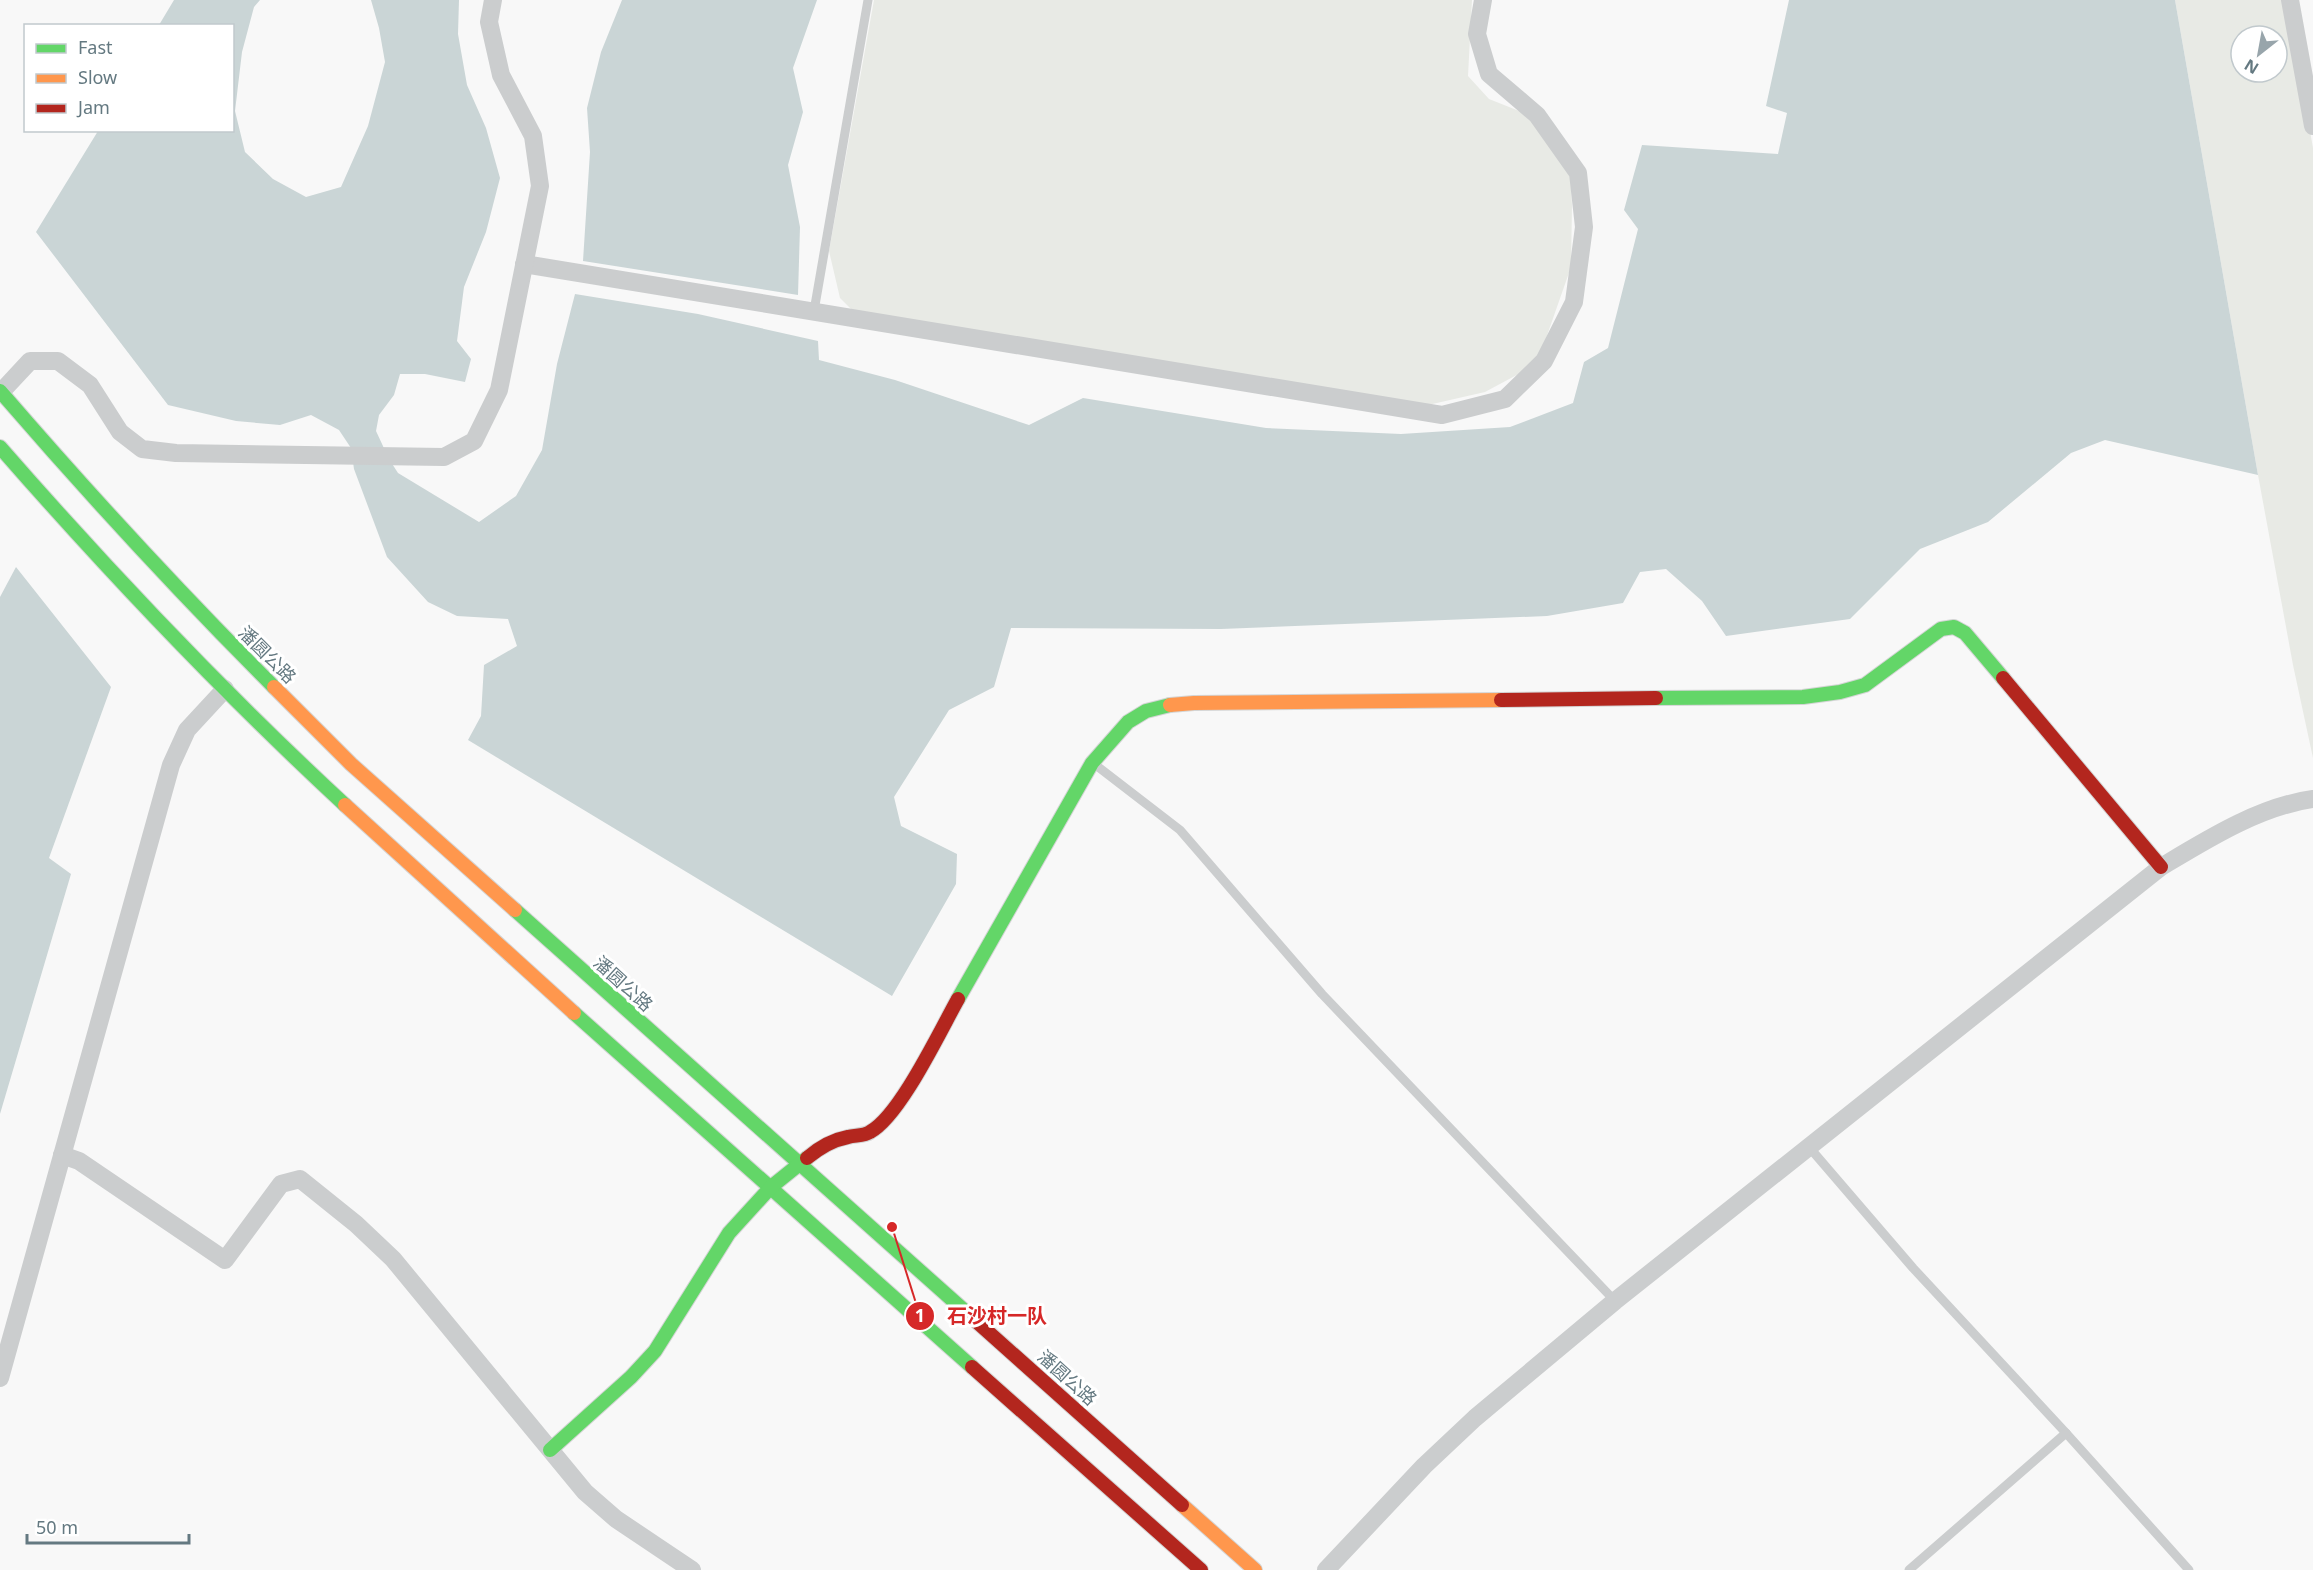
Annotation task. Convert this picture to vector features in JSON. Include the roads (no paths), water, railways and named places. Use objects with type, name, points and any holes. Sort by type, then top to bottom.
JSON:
[{"type":"main road","name":"潘圆公路","points":[[0,392],[84,489],[189,602],[351,764],[1255,1570]]},
{"type":"main road","points":[[0,447],[169,634],[305,768],[465,916],[1201,1570]]},
{"type":"main road","points":[[550,1450],[631,1377],[655,1351],[729,1233],[771,1187],[823,1144],[869,1133],[884,1121],[902,1098],[1092,763],[1113,735],[1133,719],[1154,708],[1194,703],[1803,697],[1840,692],[1865,685],[1941,629],[1954,627],[1965,633],[2161,867]]},
{"type":"street","points":[[0,392],[30,361],[58,361],[90,385],[120,432],[142,449],[176,453],[444,457],[474,441],[499,390],[540,186],[533,136],[501,75],[489,22],[493,0]]},
{"type":"street","points":[[524,264],[1442,415],[1505,399],[1544,361],[1574,302],[1584,227],[1578,173],[1538,114],[1489,74],[1478,34],[1483,0]]},
{"type":"street","points":[[2290,0],[2313,126]]},
{"type":"street","points":[[0,1378],[171,765],[187,730],[225,689]]},
{"type":"street","points":[[1326,1570],[1424,1466],[1467,1426],[1615,1301],[2161,867],[2215,835],[2270,811],[2313,799]]},
{"type":"street","points":[[62,1155],[79,1161],[225,1260],[281,1184],[300,1179],[356,1224],[393,1259],[585,1492],[616,1519],[692,1570]]},
{"type":"lane","points":[[814,311],[868,0]]},
{"type":"lane","points":[[1092,763],[1180,830],[1322,994],[1615,1301]]},
{"type":"lane","points":[[1809,1147],[1913,1268],[2189,1570]]},
{"type":"lane","points":[[1909,1570],[2066,1433]]},
{"type":"place","name":"石沙村一队","points":[[892,1227]]}]
